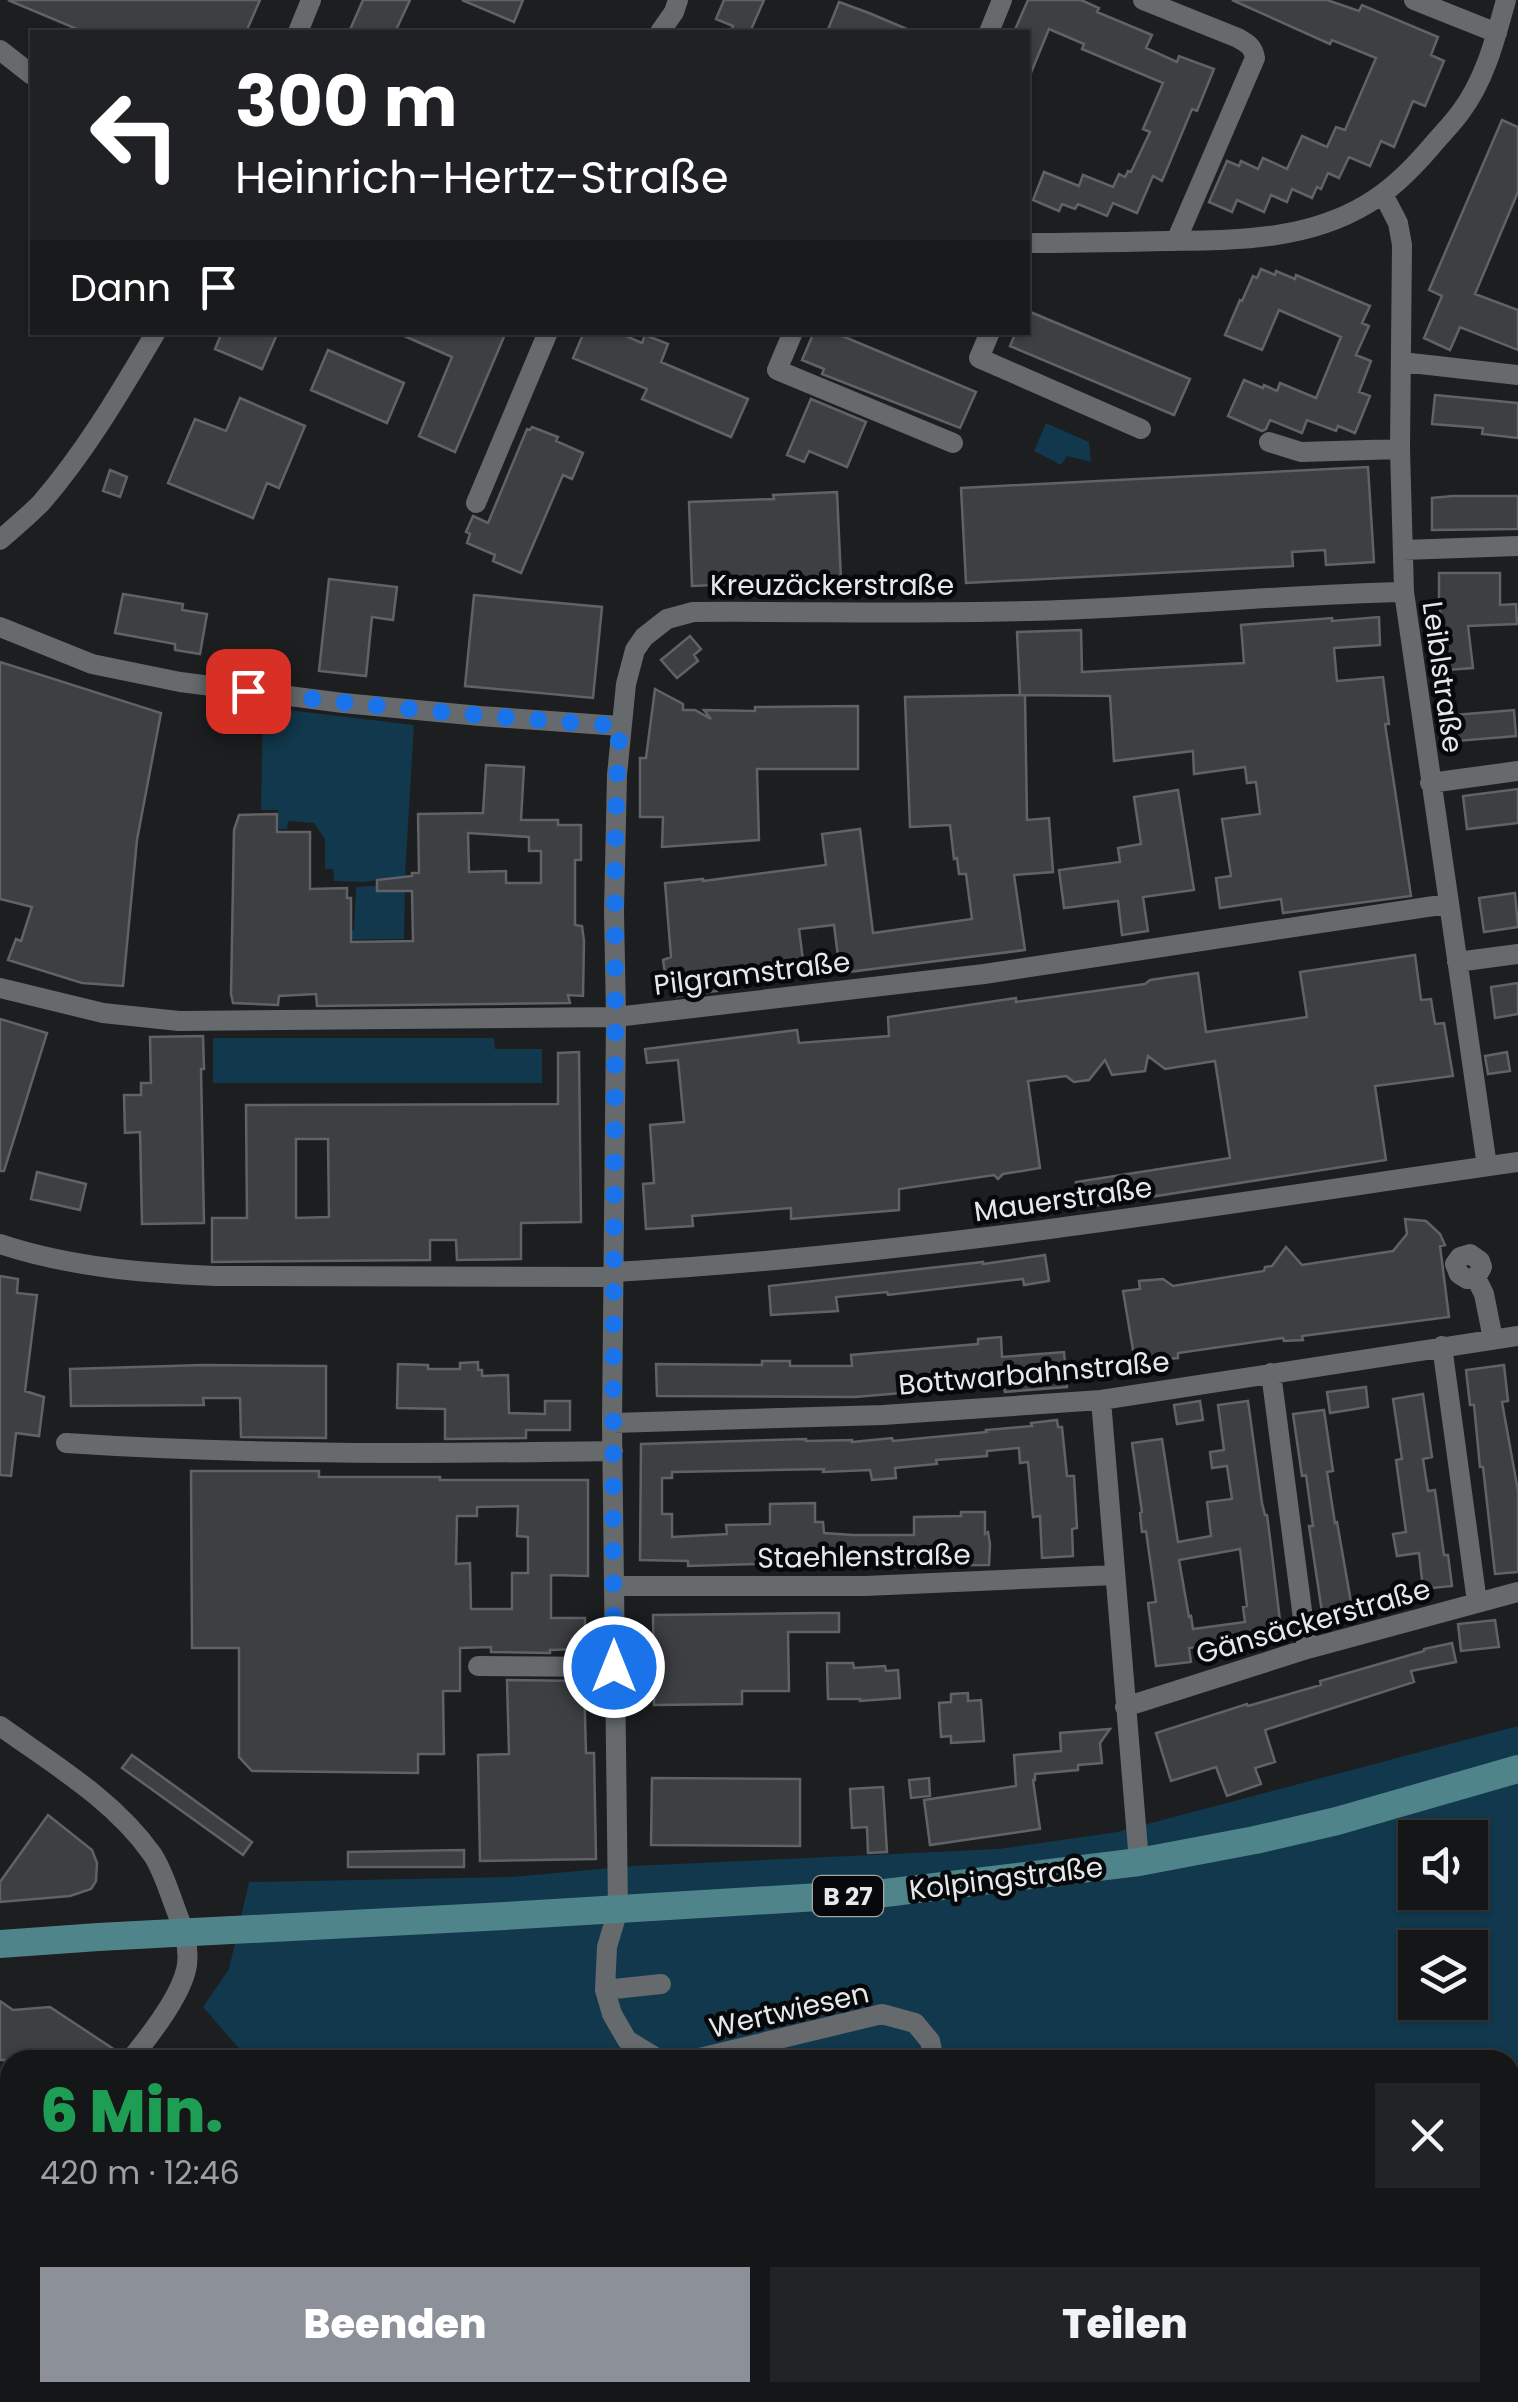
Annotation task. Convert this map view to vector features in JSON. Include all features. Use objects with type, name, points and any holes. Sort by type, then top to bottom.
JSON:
[{"type":"main road","name":"Kolpingstraße","points":[[184,1932],[885,1894],[1139,1862],[1256,1840],[1518,1769]]},
{"type":"main road","name":"B 27","points":[[0,1944],[184,1932]]},
{"type":"street","points":[[299,30],[311,0]]},
{"type":"street","points":[[661,30],[678,0]]},
{"type":"street","points":[[990,30],[1002,0]]},
{"type":"street","points":[[1143,0],[1238,38],[1254,50],[1255,58],[1176,241]]},
{"type":"street","points":[[1414,0],[1497,33]]},
{"type":"street","points":[[1030,243],[1269,237],[1326,223],[1352,212],[1383,194],[1420,160],[1460,113],[1480,80],[1506,0]]},
{"type":"street","points":[[0,47],[30,59]]},
{"type":"street","points":[[0,47],[30,73]]},
{"type":"street","name":"Leiblstraße","points":[[1383,194],[1398,223],[1402,246],[1400,449],[1404,592],[1486,1166]]},
{"type":"street","points":[[125,386],[145,335]]},
{"type":"street","points":[[0,540],[57,483],[125,386],[154,335]]},
{"type":"street","points":[[476,503],[547,335]]},
{"type":"street","points":[[792,335],[777,370],[952,444]]},
{"type":"street","points":[[989,335],[979,358],[1142,429]]},
{"type":"street","points":[[1402,362],[1518,375]]},
{"type":"street","points":[[1269,442],[1301,452],[1400,449]]},
{"type":"street","points":[[1402,550],[1518,546]]},
{"type":"street","name":"Kreuzäckerstraße","points":[[618,1910],[612,1451],[614,911],[620,726],[635,650],[644,637],[667,619],[693,612],[1024,612],[1404,592]]},
{"type":"street","points":[[0,627],[92,664],[180,682],[363,705],[620,726]]},
{"type":"street","points":[[1430,783],[1518,771]]},
{"type":"street","name":"Pilgramstraße","points":[[0,988],[103,1013],[179,1020],[616,1017],[984,974],[1447,904]]},
{"type":"street","points":[[1457,962],[1518,954]]},
{"type":"street","name":"Mauerstraße","points":[[0,1244],[156,1274],[614,1274],[840,1255],[1077,1227],[1518,1162]]},
{"type":"street","points":[[1476,1278],[1484,1294],[1493,1339]]},
{"type":"street","name":"Bottwarbahnstraße","points":[[612,1423],[883,1415],[1101,1400],[1518,1336]]},
{"type":"street","points":[[1442,1346],[1477,1602]]},
{"type":"street","points":[[1270,1373],[1307,1649]]},
{"type":"street","points":[[1101,1400],[1139,1862]]},
{"type":"street","points":[[66,1442],[173,1450],[391,1454],[612,1451]]},
{"type":"street","name":"Staehlenstraße","points":[[614,1586],[865,1586],[1115,1575]]},
{"type":"street","name":"Gänsäckerstraße","points":[[1125,1706],[1307,1649],[1518,1592]]},
{"type":"street","points":[[478,1666],[614,1667]]},
{"type":"street","points":[[0,1726],[106,1804],[154,1856],[184,1932],[187,1960],[180,1985],[138,2050]]},
{"type":"street","points":[[618,1910],[607,1947],[605,1990],[612,2014],[627,2040],[644,2050]]},
{"type":"street","points":[[605,1990],[661,1984]]},
{"type":"street","name":"Wertwiesen","points":[[733,2050],[882,2014],[915,2023],[930,2041],[932,2050]]},
{"type":"shaded area","points":[[1046,423],[1089,442],[1091,462],[1067,456],[1061,465],[1034,451]]},
{"type":"shaded area","points":[[263,707],[414,725],[405,876],[364,882],[334,881],[333,869],[325,869],[325,839],[314,823],[288,821],[287,829],[279,829],[278,810],[261,810]]},
{"type":"shaded area","points":[[405,884],[404,939],[304,940],[303,932],[354,930],[356,887]]},
{"type":"shaded area","points":[[213,1038],[494,1038],[495,1049],[542,1049],[542,1083],[213,1083]]},
{"type":"shaded area","points":[[1518,1726],[1518,2050],[240,2050],[203,2007],[229,1969],[249,1882],[511,1877],[633,1866],[999,1849],[1117,1832]]},
{"type":"building","points":[[8,0],[260,0],[247,30],[79,30]]},
{"type":"building","points":[[363,0],[410,0],[396,30],[350,30]]},
{"type":"building","points":[[462,0],[523,0],[514,22]]},
{"type":"building","points":[[724,0],[764,0],[751,30],[731,30],[733,26],[716,19]]},
{"type":"building","points":[[1028,0],[1081,0],[1099,8],[1097,12],[1152,35],[1146,48],[1177,62],[1179,56],[1214,69],[1197,111],[1192,109],[1162,181],[1153,176],[1137,213],[1113,203],[1107,216],[1078,204],[1075,209],[1062,204],[1059,211],[1033,200],[1044,172],[1079,186],[1083,175],[1113,187],[1119,174],[1125,177],[1131,172],[1150,132],[1143,129],[1163,83],[1082,49],[1084,44],[1049,29],[1030,75],[1030,30],[1015,30]]},
{"type":"building","points":[[1232,0],[1327,0],[1359,11],[1362,5],[1438,37],[1431,55],[1444,61],[1425,106],[1413,101],[1394,147],[1381,141],[1370,166],[1349,157],[1339,178],[1328,173],[1312,198],[1292,189],[1287,202],[1271,195],[1264,212],[1237,200],[1232,212],[1209,202],[1227,161],[1239,166],[1241,161],[1258,169],[1263,158],[1287,169],[1302,136],[1327,147],[1336,127],[1345,130],[1376,58],[1332,40],[1330,44]]},
{"type":"building","points":[[839,2],[909,30],[828,30]]},
{"type":"building","points":[[1502,120],[1518,127],[1518,192],[1475,294],[1518,310],[1518,350],[1460,327],[1450,350],[1424,338],[1442,296],[1429,290]]},
{"type":"building","points":[[1261,269],[1295,279],[1296,275],[1370,306],[1362,323],[1369,326],[1356,355],[1371,361],[1359,392],[1370,396],[1355,433],[1338,426],[1336,431],[1307,420],[1302,433],[1270,420],[1262,431],[1228,416],[1244,380],[1277,391],[1280,383],[1316,398],[1341,337],[1279,310],[1262,350],[1225,335],[1253,276],[1257,278]]},
{"type":"building","points":[[1030,312],[1190,379],[1174,415],[1010,346],[1015,335],[1030,335]]},
{"type":"building","points":[[221,335],[277,335],[262,369],[215,349]]},
{"type":"building","points":[[402,335],[505,335],[455,452],[419,436],[452,357]]},
{"type":"building","points":[[583,335],[624,335],[642,343],[645,335],[668,344],[661,362],[748,399],[731,437],[642,399],[647,389],[573,358]]},
{"type":"building","points":[[813,335],[839,335],[976,392],[960,428],[822,374],[824,369],[802,360]]},
{"type":"building","points":[[328,350],[404,383],[387,423],[311,390]]},
{"type":"building","points":[[1435,395],[1518,403],[1518,438],[1482,434],[1483,428],[1432,424]]},
{"type":"building","points":[[240,398],[305,426],[279,488],[267,483],[253,518],[168,483],[195,419],[226,431]]},
{"type":"building","points":[[811,399],[866,422],[847,467],[809,451],[804,462],[787,455]]},
{"type":"building","points":[[532,427],[583,453],[572,479],[563,475],[521,573],[493,561],[495,555],[467,543],[470,534],[466,532],[473,516],[488,523],[527,429]]},
{"type":"building","points":[[1368,467],[1374,562],[1326,565],[1325,550],[1292,552],[1293,566],[966,583],[961,488]]},
{"type":"building","points":[[110,470],[127,477],[120,497],[103,491]]},
{"type":"building","points":[[837,492],[841,580],[692,586],[689,502]]},
{"type":"building","points":[[1518,496],[1518,529],[1432,530],[1432,498]]},
{"type":"building","points":[[1439,573],[1500,573],[1500,605],[1516,604],[1517,624],[1468,626],[1473,668],[1447,670]]},
{"type":"building","points":[[329,579],[397,587],[393,620],[372,617],[366,676],[319,671]]},
{"type":"building","points":[[123,594],[183,604],[182,610],[207,614],[200,654],[175,650],[175,644],[115,633]]},
{"type":"building","points":[[474,595],[602,607],[593,698],[465,686]]},
{"type":"building","points":[[1379,617],[1380,645],[1334,648],[1337,681],[1383,677],[1389,724],[1385,724],[1411,896],[1283,913],[1281,899],[1220,908],[1216,878],[1231,876],[1222,819],[1260,814],[1256,782],[1247,783],[1245,767],[1194,774],[1193,751],[1114,761],[1110,696],[1020,695],[1017,632],[1081,630],[1082,672],[1244,663],[1241,625]]},
{"type":"building","points":[[690,636],[701,649],[694,655],[698,661],[677,678],[661,660]]},
{"type":"building","points":[[0,662],[161,713],[137,840],[123,986],[82,983],[8,960],[16,939],[21,941],[32,907],[0,899]]},
{"type":"building","points":[[655,689],[683,704],[683,710],[695,710],[711,719],[704,710],[858,706],[858,769],[757,769],[759,840],[662,847],[663,817],[640,817],[640,758],[646,758]]},
{"type":"building","points":[[1025,695],[1027,820],[1049,818],[1053,872],[1014,875],[1025,950],[840,973],[834,925],[799,929],[804,968],[768,972],[769,978],[745,981],[745,985],[677,996],[674,973],[665,973],[663,960],[671,957],[665,883],[826,865],[822,834],[860,829],[873,933],[972,919],[966,874],[959,874],[957,858],[954,859],[950,825],[910,827],[905,697]]},
{"type":"building","points":[[1514,710],[1516,736],[1457,741],[1455,715]]},
{"type":"building","points":[[486,765],[524,767],[521,820],[558,820],[558,825],[581,825],[581,860],[575,860],[575,925],[582,926],[584,941],[583,996],[568,995],[570,1003],[317,1006],[316,994],[279,996],[278,1005],[233,1003],[234,830],[239,815],[277,814],[277,832],[310,832],[310,889],[347,888],[347,898],[351,898],[351,942],[413,941],[412,891],[377,891],[377,880],[419,873],[418,814],[483,813]],"holes":[[[468,833],[529,837],[529,851],[541,851],[541,883],[506,883],[506,871],[469,872]]]},
{"type":"building","points":[[1518,789],[1518,823],[1467,829],[1463,796]]},
{"type":"building","points":[[1178,790],[1194,890],[1143,897],[1148,931],[1122,935],[1118,901],[1064,908],[1059,870],[1120,862],[1118,848],[1141,844],[1134,797]]},
{"type":"building","points":[[1515,893],[1518,927],[1484,932],[1479,898]]},
{"type":"building","points":[[1415,955],[1421,1000],[1431,999],[1435,1024],[1444,1023],[1453,1076],[1375,1086],[1386,1160],[1080,1208],[1076,1182],[1230,1158],[1215,1061],[1165,1069],[1148,1056],[1145,1071],[1112,1075],[1105,1060],[1089,1080],[1074,1082],[1066,1076],[1028,1081],[1040,1168],[1003,1174],[998,1179],[994,1175],[899,1189],[899,1210],[791,1219],[791,1208],[692,1216],[693,1226],[646,1229],[643,1184],[654,1183],[650,1125],[684,1122],[678,1060],[647,1063],[645,1049],[797,1030],[799,1043],[889,1036],[888,1017],[1145,984],[1198,973],[1206,1032],[1307,1017],[1300,972]]},
{"type":"building","points":[[1518,983],[1518,1014],[1495,1018],[1491,987]]},
{"type":"building","points":[[0,1019],[47,1033],[4,1171],[0,1171]]},
{"type":"building","points":[[203,1036],[204,1223],[142,1224],[140,1132],[125,1133],[124,1095],[141,1095],[141,1083],[151,1083],[150,1037]]},
{"type":"building","points":[[579,1052],[581,1222],[521,1223],[521,1259],[457,1260],[456,1240],[430,1240],[430,1260],[212,1262],[212,1218],[247,1218],[246,1105],[558,1104],[558,1053]],"holes":[[[296,1139],[328,1139],[329,1217],[296,1218]]]},
{"type":"building","points":[[1507,1052],[1510,1071],[1488,1074],[1485,1056]]},
{"type":"building","points":[[37,1172],[86,1184],[80,1210],[31,1199]]},
{"type":"building","points":[[1405,1219],[1426,1221],[1445,1245],[1440,1246],[1449,1317],[1135,1362],[1123,1291],[1140,1289],[1139,1281],[1163,1279],[1173,1286],[1264,1271],[1286,1247],[1302,1265],[1393,1251],[1407,1234]]},
{"type":"building","points":[[1045,1255],[1049,1281],[1024,1285],[1023,1279],[836,1297],[838,1311],[771,1315],[769,1286]]},
{"type":"building","points":[[0,1276],[18,1279],[17,1293],[37,1295],[25,1391],[44,1397],[39,1436],[16,1433],[11,1476],[0,1475]]},
{"type":"building","points":[[1001,1337],[1002,1357],[1064,1352],[1067,1387],[1005,1392],[1004,1388],[984,1390],[984,1386],[855,1397],[657,1396],[656,1364],[762,1365],[762,1361],[790,1361],[790,1366],[852,1366],[851,1355],[978,1344],[978,1339]]},
{"type":"building","points":[[478,1362],[482,1376],[508,1375],[509,1413],[545,1414],[545,1401],[570,1401],[570,1430],[526,1430],[526,1438],[445,1439],[445,1409],[397,1408],[398,1364],[460,1369],[460,1363]]},
{"type":"building","points":[[1504,1365],[1508,1401],[1502,1402],[1518,1491],[1518,1572],[1495,1574],[1483,1467],[1466,1370]]},
{"type":"building","points":[[326,1366],[326,1438],[241,1437],[240,1398],[203,1398],[204,1405],[71,1406],[70,1369]]},
{"type":"building","points":[[1366,1387],[1368,1407],[1330,1413],[1327,1392]]},
{"type":"building","points":[[1423,1394],[1432,1457],[1423,1459],[1428,1491],[1435,1490],[1452,1586],[1423,1589],[1419,1553],[1397,1556],[1393,1534],[1406,1532],[1396,1460],[1402,1459],[1393,1399]]},
{"type":"building","points":[[1200,1401],[1203,1420],[1177,1424],[1174,1405]]},
{"type":"building","points":[[1248,1401],[1282,1637],[1189,1648],[1191,1662],[1156,1666],[1148,1603],[1156,1602],[1146,1531],[1142,1532],[1132,1443],[1162,1439],[1178,1542],[1211,1536],[1207,1502],[1232,1499],[1227,1466],[1212,1468],[1210,1452],[1224,1450],[1218,1405]],"holes":[[[1240,1549],[1247,1606],[1243,1607],[1245,1622],[1193,1629],[1179,1560]]]},
{"type":"building","points":[[1324,1410],[1333,1471],[1327,1472],[1352,1608],[1322,1612],[1306,1475],[1302,1476],[1293,1414]]},
{"type":"building","points":[[1057,1420],[1058,1427],[1062,1427],[1067,1476],[1074,1476],[1077,1528],[1072,1529],[1073,1556],[1042,1558],[1040,1516],[1033,1517],[1028,1462],[1020,1463],[1019,1448],[895,1468],[896,1478],[872,1480],[870,1470],[823,1472],[824,1469],[672,1472],[672,1478],[662,1478],[662,1514],[672,1514],[672,1537],[727,1534],[726,1525],[770,1524],[770,1504],[815,1503],[815,1522],[823,1522],[824,1533],[853,1535],[914,1535],[914,1517],[985,1512],[989,1565],[824,1566],[824,1562],[688,1566],[688,1561],[640,1560],[641,1444],[806,1439],[893,1441],[987,1432]]},
{"type":"building","points":[[191,1471],[319,1471],[319,1477],[440,1480],[588,1480],[588,1576],[551,1575],[551,1618],[585,1618],[585,1649],[550,1653],[460,1648],[460,1691],[443,1691],[444,1754],[418,1754],[418,1773],[252,1771],[239,1757],[239,1648],[192,1648]],"holes":[[[518,1506],[517,1536],[528,1537],[528,1573],[512,1573],[512,1609],[471,1609],[470,1563],[456,1564],[457,1516],[477,1516],[477,1507]]]},
{"type":"building","points":[[839,1613],[839,1632],[788,1632],[789,1691],[742,1691],[742,1704],[654,1705],[653,1615]]},
{"type":"building","points":[[1495,1620],[1499,1647],[1461,1651],[1458,1624]]},
{"type":"building","points":[[1452,1643],[1456,1662],[1411,1671],[1414,1682],[1265,1730],[1275,1762],[1255,1768],[1261,1784],[1227,1796],[1216,1767],[1171,1781],[1156,1733]]},
{"type":"building","points":[[827,1663],[898,1670],[900,1698],[828,1699]]},
{"type":"building","points":[[507,1680],[584,1681],[586,1753],[594,1753],[596,1859],[480,1861],[478,1755],[509,1754]]},
{"type":"building","points":[[968,1693],[968,1701],[981,1700],[984,1741],[951,1743],[951,1736],[941,1737],[939,1703],[951,1702],[951,1694]]},
{"type":"building","points":[[1110,1729],[1100,1743],[1102,1763],[1078,1765],[1078,1770],[1035,1774],[1040,1829],[930,1845],[924,1800],[1016,1786],[1014,1755],[1061,1751],[1060,1733]]},
{"type":"building","points":[[132,1755],[252,1842],[243,1855],[122,1768]]},
{"type":"building","points":[[652,1778],[800,1779],[800,1846],[651,1845]]},
{"type":"building","points":[[929,1778],[930,1796],[911,1798],[909,1780]]},
{"type":"building","points":[[883,1787],[887,1852],[868,1853],[867,1827],[852,1828],[850,1789]]},
{"type":"building","points":[[48,1815],[92,1850],[97,1863],[96,1881],[91,1889],[70,1896],[0,1902],[0,1882]]},
{"type":"building","points":[[464,1850],[464,1867],[348,1867],[348,1852]]},
{"type":"building","points":[[0,2001],[13,2010],[50,2007],[112,2048],[110,2050],[0,2050]]},
{"type":"route","points":[[248,691],[480,716],[620,726],[614,911],[614,1667]]}]
